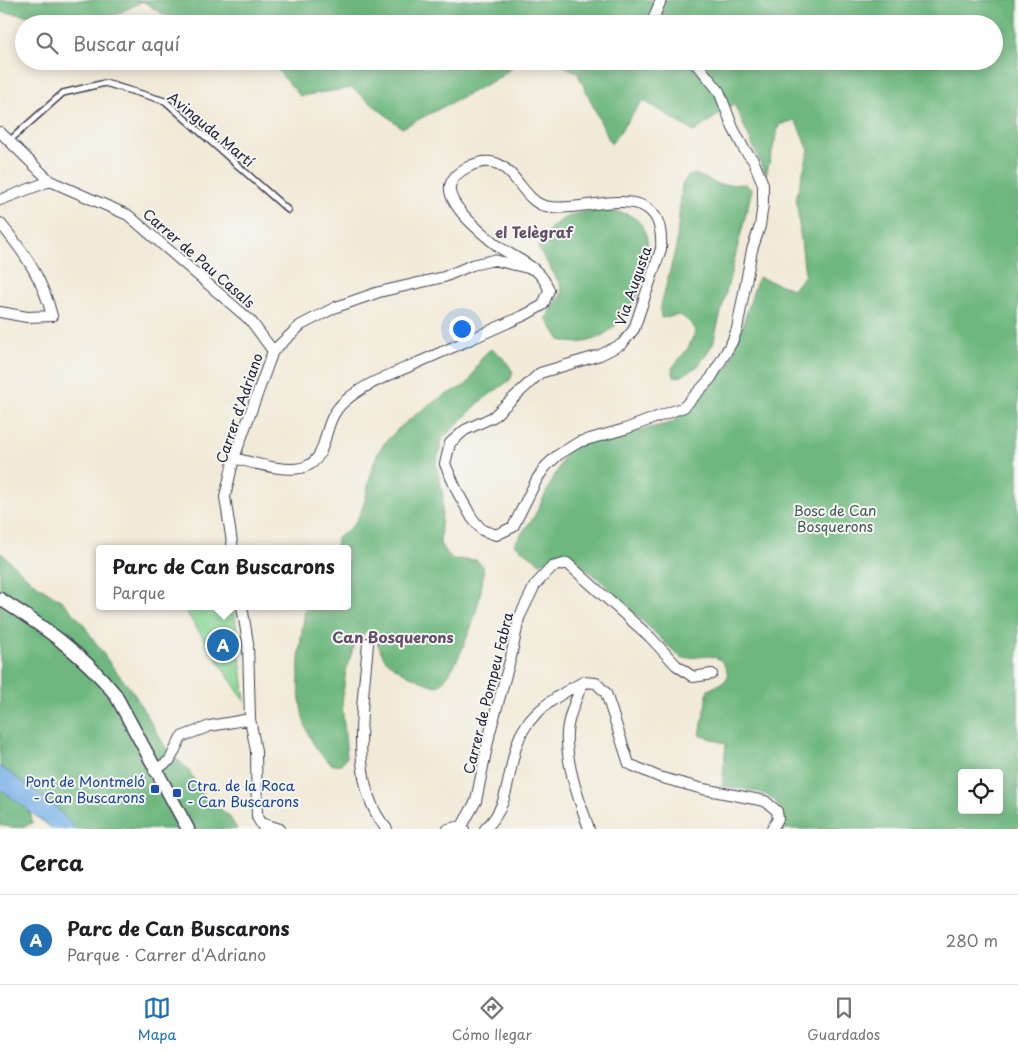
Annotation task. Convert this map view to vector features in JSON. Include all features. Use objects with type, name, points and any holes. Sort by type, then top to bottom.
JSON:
[{"type":"street","points":[[654,15],[661,0]]},
{"type":"street","name":"Via Augusta","points":[[234,458],[285,468],[300,469],[310,465],[318,458],[332,414],[345,400],[382,378],[527,314],[543,305],[549,290],[546,281],[523,260],[498,246],[464,216],[453,202],[450,187],[457,174],[469,167],[482,163],[497,165],[511,172],[526,194],[539,204],[556,208],[616,200],[634,202],[650,211],[660,226],[662,249],[640,313],[628,338],[622,344],[600,356],[540,373],[493,417],[466,430],[450,443],[445,464],[472,518],[482,530],[496,535],[513,528],[537,480],[546,466],[558,455],[579,442],[625,429],[684,407],[711,378],[732,342],[737,329],[752,250],[760,226],[763,204],[763,184],[753,160],[744,149],[733,128],[718,91],[703,70]]},
{"type":"street","name":"Carrer de Pau Casals","points":[[0,132],[50,181],[128,215],[250,321],[273,351]]},
{"type":"street","points":[[0,200],[50,181]]},
{"type":"street","points":[[0,223],[27,256],[47,294],[52,316],[27,317],[0,312]]},
{"type":"street","name":"Carrer d'Adriano","points":[[232,545],[225,497],[234,458],[273,351],[301,325],[336,307],[379,292],[444,277],[472,264],[494,260],[535,270]]},
{"type":"street","name":"Carrer de Pompeu Fabra","points":[[463,828],[476,801],[490,732],[511,657],[518,618],[535,585],[552,567],[567,563],[685,671],[693,676],[712,674]]},
{"type":"street","points":[[0,599],[61,640],[104,681],[114,694],[154,771],[185,824]]},
{"type":"street","points":[[243,610],[248,643],[250,719],[256,751],[257,817],[262,826],[280,829]]},
{"type":"street","points":[[368,643],[362,734],[364,780],[370,803],[378,819],[387,829]]},
{"type":"street","points":[[583,682],[570,718],[567,741],[578,796],[589,829]]},
{"type":"street","points":[[485,829],[496,819],[505,800],[517,742],[532,719],[550,702],[583,682],[596,683],[606,693],[630,764],[659,777],[703,789],[765,801],[777,811],[778,819],[772,829]]},
{"type":"street","points":[[154,771],[170,760],[181,737],[210,726],[250,719]]},
{"type":"street","points":[[448,829],[463,828]]},
{"type":"lane","name":"Avinguda Martí","points":[[9,141],[63,93],[105,83],[165,101],[288,210]]},
{"type":"green space","name":"Bosc de Can Bosquerons","points":[[0,0],[1018,0],[1018,829],[781,829],[779,806],[773,799],[755,791],[722,786],[726,744],[700,735],[708,690],[724,682],[728,676],[721,661],[710,656],[681,658],[599,579],[567,554],[540,563],[514,544],[535,515],[569,447],[671,423],[730,365],[758,277],[793,289],[805,275],[796,198],[809,150],[795,120],[779,125],[766,175],[734,104],[694,132],[643,100],[611,144],[577,72],[572,70],[1003,70],[1003,15],[164,15],[143,1],[116,15],[24,15],[0,12]]},
{"type":"green space","points":[[278,70],[509,70],[499,78],[402,128],[352,88],[300,96]]},
{"type":"green space","points":[[695,174],[720,185],[746,184],[752,190],[713,344],[698,366],[682,376],[674,377],[672,368],[688,348],[696,330],[683,317],[677,315],[661,318],[660,309],[676,247],[682,185],[687,177]]},
{"type":"green space","points":[[592,211],[618,212],[633,217],[644,230],[648,249],[645,272],[637,295],[624,317],[606,333],[584,342],[560,340],[546,318],[562,293],[560,284],[538,248],[547,232],[559,221],[575,214]]},
{"type":"green space","points":[[491,349],[504,359],[513,372],[510,380],[481,401],[443,438],[436,464],[443,494],[440,544],[452,559],[476,560],[483,566],[480,594],[470,630],[455,664],[438,686],[410,676],[389,663],[383,656],[374,634],[366,631],[355,644],[346,669],[342,704],[347,757],[341,764],[333,765],[319,751],[309,734],[302,713],[299,692],[299,669],[305,610],[351,610],[351,545],[336,545],[337,537],[348,530],[362,510],[374,462],[379,451],[392,435],[421,411],[440,398],[466,385],[486,353]]},
{"type":"green space","points":[[0,552],[30,580],[62,601],[81,621],[111,665],[133,692],[169,753],[188,769],[203,795],[229,816],[237,829],[76,829],[52,803],[0,766]]},
{"type":"green space","points":[[185,610],[234,610],[245,702]]},
{"type":"green space","points":[[0,789],[18,801],[31,814],[32,823],[17,827],[0,825]]},
{"type":"water","points":[[0,766],[52,803],[76,829],[53,829],[0,789]]},
{"type":"place","name":"Parc de Can Buscarons","points":[[223,645]]},
{"type":"place","name":"Pont de Montmeló - Can Buscarons","points":[[155,789]]},
{"type":"place","name":"Ctra. de la Roca - Can Buscarons","points":[[177,793]]},
{"type":"district","name":"el Telègraf","points":[[534,231]]},
{"type":"district","name":"Can Bosquerons","points":[[393,636]]}]
